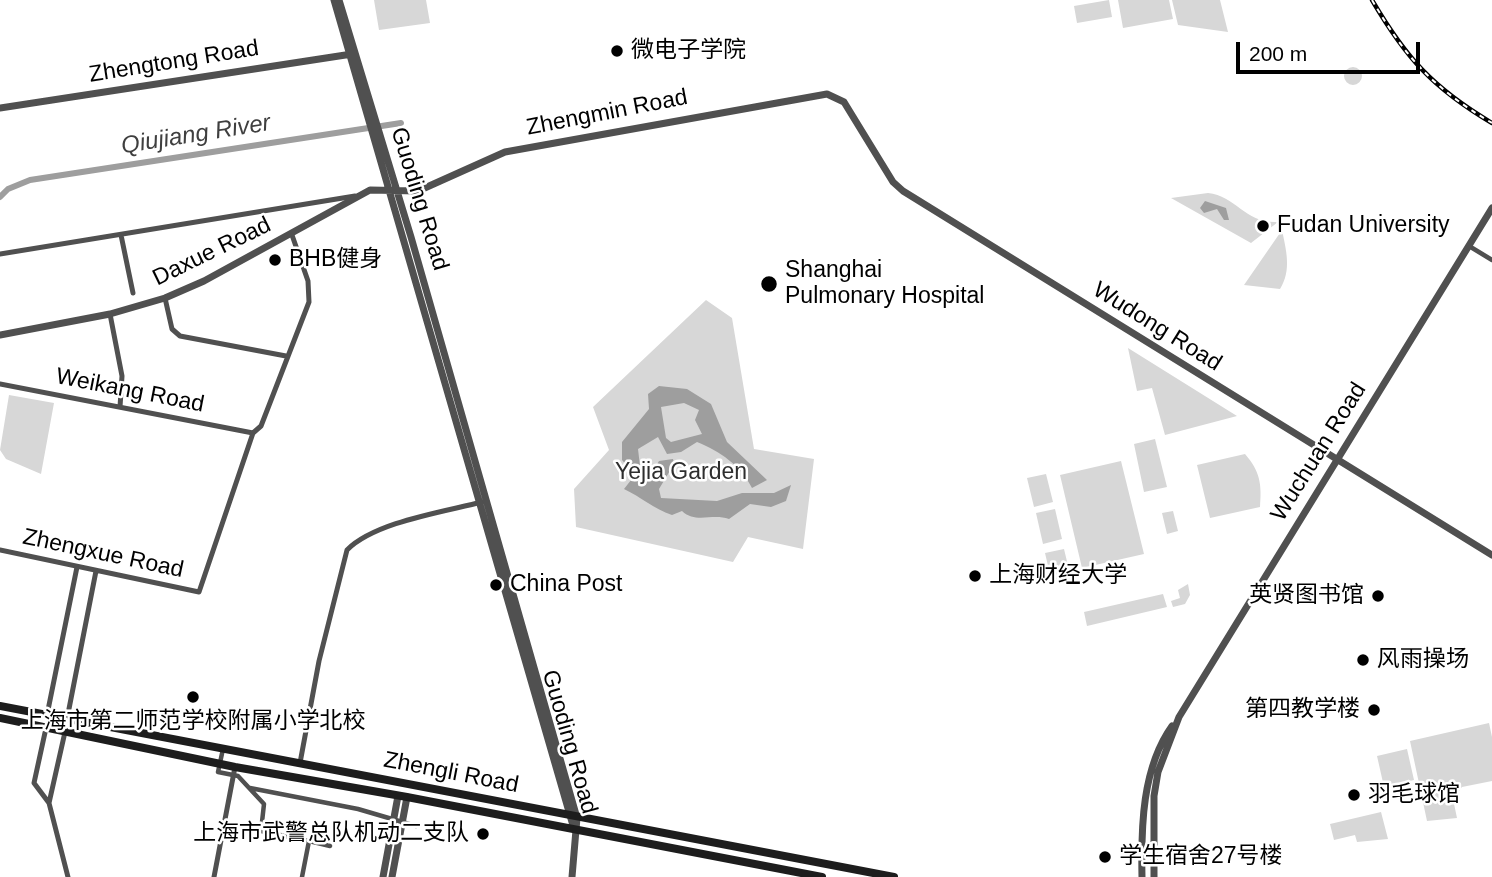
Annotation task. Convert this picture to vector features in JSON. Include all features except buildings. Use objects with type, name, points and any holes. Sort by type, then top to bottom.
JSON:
[{"type":"main road","name":"Zhengli Road","points":[[0,706],[894,877]]},
{"type":"main road","name":"Zhengli Road","points":[[0,718],[220,764],[234,771],[402,796],[822,877]]},
{"type":"street","name":"Guoding Road","points":[[334,0],[394,191],[574,830]]},
{"type":"street","name":"Guoding Road","points":[[339,0],[352,54]]},
{"type":"street","name":"Zhengtong Road","points":[[0,108],[352,54]]},
{"type":"street","name":"Zhengmin Road","points":[[394,191],[418,191],[505,152],[537,145],[816,94],[836,97]]},
{"type":"street","name":"Wudong Road","points":[[836,97],[852,113],[893,182],[903,191],[1492,555]]},
{"type":"street","name":"Daxue Road","points":[[0,335],[110,314],[165,298],[292,235],[359,195],[374,189],[394,191]]},
{"type":"street","points":[[0,254],[359,195]]},
{"type":"street","name":"Wuchuan Road","points":[[1142,877],[1143,812],[1150,781],[1167,734],[1492,208]]},
{"type":"street","points":[[121,235],[133,293]]},
{"type":"street","points":[[253,433],[261,426],[286,356],[307,310],[310,292],[292,235]]},
{"type":"street","points":[[1469,246],[1492,260]]},
{"type":"street","points":[[165,298],[172,329],[180,336],[286,356]]},
{"type":"street","points":[[110,314],[122,376],[120,407]]},
{"type":"street","name":"Weikang Road","points":[[0,384],[253,433]]},
{"type":"street","name":"Zhengxue Road","points":[[0,550],[199,592],[253,433]]},
{"type":"street","points":[[300,763],[324,636],[347,550],[357,540],[382,529],[482,502]]},
{"type":"street","points":[[47,715],[77,567]]},
{"type":"street","points":[[67,719],[96,571]]},
{"type":"street","name":"Wuchuan Road","points":[[1154,877],[1154,796],[1158,772],[1179,717]]},
{"type":"street","points":[[46,728],[34,783],[49,803],[68,877]]},
{"type":"street","points":[[49,803],[65,732]]},
{"type":"street","points":[[220,764],[223,748]]},
{"type":"street","points":[[234,771],[264,804],[261,831],[330,846]]},
{"type":"street","points":[[215,877],[234,771]]},
{"type":"street","points":[[249,788],[358,809],[416,826]]},
{"type":"street","points":[[393,877],[402,796]]},
{"type":"street","points":[[383,877],[398,820]]},
{"type":"street","points":[[572,877],[574,830]]},
{"type":"street","points":[[302,877],[309,841]]},
{"type":"green space","points":[[374,0],[426,0],[430,23],[379,30]]},
{"type":"green space","points":[[1109,0],[1112,17],[1077,23],[1074,6]]},
{"type":"green space","points":[[1118,0],[1169,0],[1173,19],[1123,28]]},
{"type":"green space","points":[[1172,0],[1220,0],[1228,32],[1178,25]]},
{"type":"green space","points":[[1353,67],[1359,70],[1362,76],[1359,82],[1353,85],[1347,82],[1344,76],[1347,70]]},
{"type":"green space","points":[[1208,193],[1226,199],[1258,219],[1278,222],[1251,243],[1171,198]]},
{"type":"green space","points":[[1282,230],[1287,267],[1280,289],[1244,285]]},
{"type":"green space","name":"Yejia Garden","points":[[706,300],[732,318],[754,449],[814,459],[803,549],[748,537],[733,562],[576,527],[574,489],[609,450],[593,407]]},
{"type":"green space","points":[[1128,348],[1237,416],[1165,435],[1152,388],[1137,391]]},
{"type":"green space","points":[[9,395],[54,403],[41,474],[6,459],[0,450]]},
{"type":"green space","points":[[1155,439],[1167,487],[1144,492],[1134,444]]},
{"type":"green space","points":[[1245,454],[1259,478],[1260,507],[1210,518],[1197,465]]},
{"type":"green space","points":[[1121,461],[1144,554],[1082,568],[1060,475]]},
{"type":"green space","points":[[1046,474],[1053,502],[1034,507],[1027,478]]},
{"type":"green space","points":[[1055,509],[1062,539],[1043,544],[1036,513]]},
{"type":"green space","points":[[1173,511],[1178,531],[1167,534],[1162,513]]},
{"type":"green space","points":[[1064,549],[1071,578],[1052,583],[1045,553]]},
{"type":"green space","points":[[1188,584],[1190,595],[1185,604],[1173,607],[1171,601],[1180,598],[1178,590]]},
{"type":"green space","points":[[1163,594],[1167,607],[1087,626],[1084,612]]},
{"type":"green space","points":[[1489,723],[1492,737],[1492,781],[1462,787],[1453,799],[1457,818],[1427,821],[1410,741]]},
{"type":"green space","points":[[1407,749],[1414,780],[1384,787],[1377,756]]},
{"type":"green space","points":[[1381,812],[1388,839],[1357,842],[1355,835],[1334,840],[1330,824]]},
{"type":"shaded area","points":[[1205,201],[1226,208],[1229,220],[1224,220],[1217,209],[1204,213],[1200,208]]},
{"type":"shaded area","points":[[659,386],[687,389],[711,404],[727,442],[767,480],[752,488],[736,466],[714,450],[697,442],[681,452],[667,454],[658,437],[638,449],[640,466],[649,478],[659,461],[673,459],[674,464],[659,489],[661,498],[717,501],[742,493],[774,493],[791,485],[786,501],[771,507],[750,504],[729,519],[699,518],[682,511],[672,515],[624,489],[635,475],[622,460],[622,442],[649,409],[648,394]],"holes":[[[684,403],[699,410],[695,420],[702,434],[671,442],[666,438],[661,407]]]},
{"type":"waterway","name":"Qiujiang River","points":[[0,197],[8,189],[30,180],[401,123]]},
{"type":"railway","points":[[1372,0],[1397,39],[1423,70],[1453,97],[1492,123]]},
{"type":"place","name":"微电子学院","points":[[617,51]]},
{"type":"place","name":"Fudan University","points":[[1263,226]]},
{"type":"place","name":"BHB健身","points":[[275,260]]},
{"type":"place","name":"Shanghai Pulmonary Hospital","points":[[769,284]]},
{"type":"place","name":"上海财经大学","points":[[975,576]]},
{"type":"place","name":"China Post","points":[[496,585]]},
{"type":"place","name":"英贤图书馆","points":[[1378,596]]},
{"type":"place","name":"风雨操场","points":[[1363,660]]},
{"type":"place","name":"上海市第二师范学校附属小学北校","points":[[193,697]]},
{"type":"place","name":"第四教学楼","points":[[1374,710]]},
{"type":"place","name":"羽毛球馆","points":[[1354,795]]},
{"type":"place","name":"上海市武警总队机动二支队","points":[[483,834]]},
{"type":"place","name":"学生宿舍27号楼","points":[[1105,857]]}]
